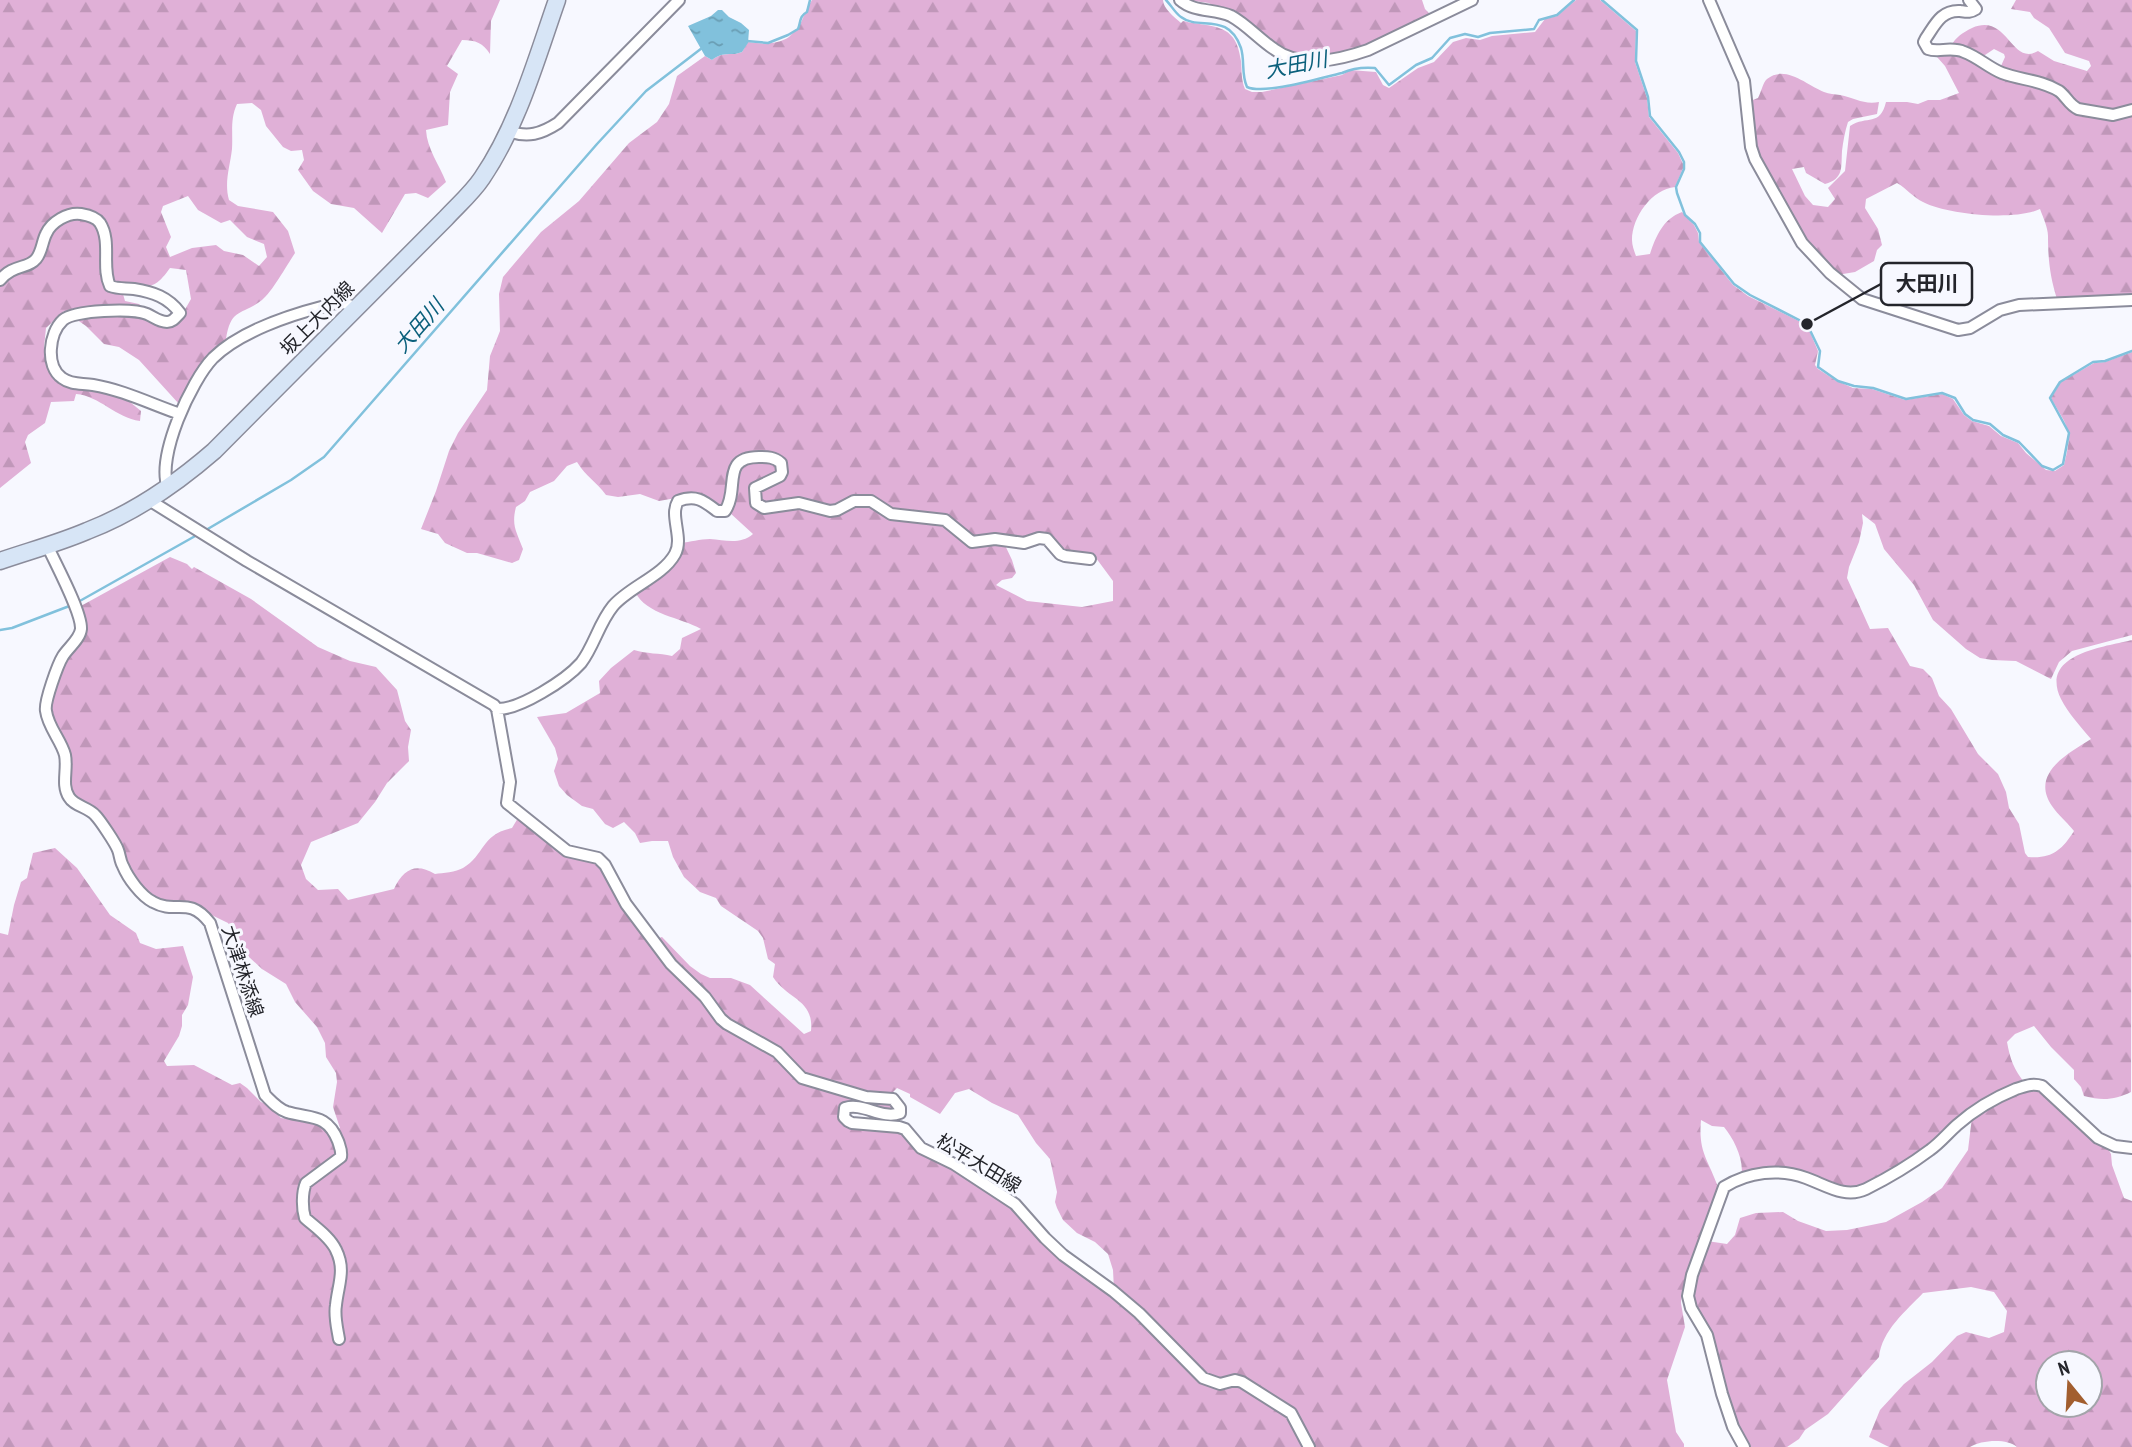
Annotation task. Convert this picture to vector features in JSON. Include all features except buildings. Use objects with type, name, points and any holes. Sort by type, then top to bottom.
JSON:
[{"type":"main road","name":"坂上大内線","points":[[0,561],[88,531],[168,488],[214,451],[356,308],[472,191],[488,169],[508,131],[557,0]]},
{"type":"street","points":[[508,131],[519,135],[533,135],[558,123],[679,0]]},
{"type":"street","points":[[1180,0],[1197,10],[1229,15],[1277,52],[1308,61],[1329,61],[1368,50],[1472,0]]},
{"type":"street","points":[[1709,0],[1744,81],[1751,147],[1757,165],[1802,243],[1830,273],[1862,299],[1958,330],[1970,328],[2000,310],[2020,305],[2132,300]]},
{"type":"street","points":[[1969,0],[1976,9],[1973,12],[1954,11],[1944,14],[1926,38],[1925,46],[1928,49],[1961,50],[2001,72],[2044,83],[2060,92],[2078,109],[2113,115],[2132,110]]},
{"type":"street","points":[[0,280],[12,269],[32,263],[38,258],[47,232],[60,219],[76,213],[97,220],[105,237],[106,272],[110,286],[134,289],[170,300],[180,313],[174,320],[167,322],[137,312],[74,313],[64,318],[55,331],[51,357],[54,367],[59,377],[69,382],[121,392],[180,414]]},
{"type":"street","points":[[168,488],[164,475],[172,435],[180,414],[205,368],[215,356],[238,340],[271,324],[311,310],[341,303],[356,308]]},
{"type":"street","points":[[149,500],[468,689],[497,709],[506,710],[548,688],[574,669],[582,661],[613,607],[675,554],[678,547],[675,507],[678,501],[698,498],[717,511],[725,511],[731,503],[734,469],[738,463],[750,457],[770,457],[780,463],[780,476],[755,488],[756,503],[765,509],[799,503],[830,511],[850,502],[871,501],[891,514],[945,520],[972,542],[995,539],[1028,542],[1047,539],[1060,554],[1090,559]]},
{"type":"street","name":"大津林添線","points":[[47,545],[79,615],[81,629],[61,658],[46,707],[66,759],[67,794],[72,801],[95,815],[118,849],[127,875],[144,895],[161,905],[193,908],[201,912],[210,923],[265,1095],[288,1112],[325,1122],[334,1131],[341,1157],[306,1183],[303,1214],[336,1249],[340,1262],[341,1281],[335,1304],[339,1339]]},
{"type":"street","name":"松平大田線","points":[[497,709],[510,782],[507,803],[567,851],[598,858],[605,865],[626,904],[645,930],[671,964],[705,997],[721,1019],[777,1052],[802,1078],[866,1097],[893,1099],[900,1108],[898,1114],[853,1106],[845,1108],[843,1114],[845,1119],[852,1123],[905,1129],[921,1148],[954,1164],[1015,1204],[1063,1255],[1139,1313],[1203,1378],[1220,1384],[1242,1381],[1291,1413],[1308,1447]]},
{"type":"street","points":[[1744,1447],[1733,1427],[1707,1335],[1691,1308],[1688,1296],[1692,1275],[1724,1187],[1754,1174],[1771,1172],[1803,1177],[1844,1193],[1864,1190],[1904,1168],[1983,1105],[2006,1093],[2034,1084],[2042,1086],[2098,1138],[2115,1146],[2132,1149]]},
{"type":"green space","points":[[0,0],[500,0],[491,21],[490,54],[479,43],[462,40],[447,66],[458,74],[450,92],[448,125],[426,130],[431,150],[446,182],[428,198],[416,193],[405,194],[382,233],[354,208],[331,204],[313,191],[298,170],[304,160],[302,150],[291,151],[283,147],[266,126],[261,110],[252,103],[237,104],[227,181],[229,200],[238,206],[273,212],[288,231],[295,253],[266,296],[234,317],[226,339],[199,369],[179,404],[139,360],[119,347],[104,344],[86,326],[64,311],[46,328],[44,347],[56,378],[66,387],[93,389],[125,398],[141,411],[140,421],[76,394],[74,401],[51,402],[45,423],[28,435],[25,442],[31,463],[0,488]],"holes":[[[188,196],[198,210],[221,223],[230,220],[247,237],[264,244],[267,257],[259,266],[243,255],[224,251],[216,245],[192,248],[170,257],[166,247],[171,237],[161,212],[163,206]],[[170,268],[186,270],[191,299],[179,320],[159,323],[139,304],[125,301],[123,294],[130,287],[153,285]]]},
{"type":"green space","points":[[812,0],[1163,0],[1167,9],[1181,23],[1183,21],[1213,26],[1228,33],[1238,48],[1245,89],[1262,92],[1342,75],[1350,70],[1376,72],[1383,85],[1389,88],[1418,68],[1434,62],[1453,42],[1466,38],[1480,40],[1492,36],[1535,32],[1545,19],[1557,16],[1576,0],[1600,0],[1636,31],[1635,62],[1647,98],[1649,117],[1678,153],[1684,166],[1675,187],[1651,199],[1635,222],[1632,240],[1636,256],[1650,254],[1665,224],[1682,212],[1694,225],[1699,242],[1733,285],[1748,296],[1807,325],[1818,351],[1815,365],[1818,369],[1853,388],[1872,389],[1905,400],[1942,394],[1953,399],[1964,415],[1972,421],[1989,426],[2001,436],[2018,443],[2046,470],[2055,471],[2064,465],[2067,453],[2068,430],[2051,398],[2061,382],[2094,363],[2132,352],[2132,635],[2072,651],[2059,662],[2051,679],[2016,661],[1980,658],[1933,620],[1914,585],[1884,549],[1875,524],[1862,514],[1859,542],[1847,578],[1870,629],[1888,628],[1910,666],[1923,669],[1932,678],[1939,696],[1951,709],[1978,754],[1998,774],[2009,808],[2019,824],[2028,857],[2056,852],[2074,831],[2052,806],[2046,795],[2045,784],[2048,775],[2062,758],[2091,739],[2061,699],[2057,684],[2059,672],[2066,662],[2078,655],[2132,640],[2131,1092],[2108,1099],[2084,1096],[2074,1079],[2074,1070],[2034,1026],[2015,1034],[2007,1042],[2013,1064],[2025,1083],[1982,1102],[1929,1147],[1892,1172],[1861,1188],[1843,1191],[1805,1177],[1780,1172],[1755,1173],[1741,1177],[1740,1157],[1728,1132],[1724,1127],[1712,1126],[1701,1120],[1702,1148],[1718,1187],[1689,1278],[1682,1290],[1685,1327],[1667,1380],[1676,1432],[1684,1447],[1310,1447],[1292,1412],[1239,1379],[1214,1382],[1202,1376],[1152,1324],[1114,1290],[1113,1270],[1108,1254],[1063,1220],[1055,1202],[1057,1192],[1050,1159],[1018,1115],[969,1089],[955,1093],[940,1114],[897,1088],[891,1094],[863,1094],[803,1075],[778,1050],[729,1022],[656,939],[662,937],[701,974],[710,978],[731,978],[750,985],[804,1034],[811,1031],[811,1020],[804,1006],[773,977],[775,964],[768,959],[763,938],[758,931],[721,906],[716,898],[700,892],[684,877],[668,841],[640,843],[624,822],[613,828],[605,824],[593,809],[582,806],[559,786],[554,771],[558,759],[555,748],[537,717],[566,713],[600,693],[599,681],[634,650],[672,656],[680,649],[682,638],[701,629],[647,606],[635,592],[669,565],[681,543],[706,539],[738,541],[753,534],[729,512],[733,503],[736,470],[755,460],[777,462],[779,473],[754,486],[754,505],[764,509],[797,505],[836,514],[853,503],[869,504],[891,515],[945,522],[970,543],[1003,541],[1016,573],[1012,578],[1002,580],[996,585],[1027,601],[1082,607],[1113,601],[1113,581],[1096,558],[1088,555],[1066,555],[1058,550],[1048,537],[1041,535],[1024,540],[987,537],[972,540],[944,518],[890,512],[870,500],[848,500],[829,509],[798,501],[771,507],[765,505],[757,500],[758,491],[763,485],[781,479],[784,469],[782,461],[766,455],[746,456],[735,465],[730,478],[728,502],[721,508],[698,494],[659,501],[640,494],[618,497],[606,495],[577,462],[567,466],[554,481],[530,492],[525,501],[516,507],[514,524],[523,549],[519,560],[512,563],[477,553],[467,553],[445,543],[438,534],[421,529],[449,451],[487,390],[490,356],[500,331],[499,294],[503,277],[541,232],[579,201],[629,143],[657,122],[669,104],[677,76],[705,56],[712,60],[720,55],[742,52],[748,42],[774,43],[784,40],[798,29]]},
{"type":"green space","points":[[1186,0],[1422,0],[1430,14],[1368,46],[1311,57],[1289,52],[1209,3]]},
{"type":"green space","points":[[2016,0],[2132,0],[2132,108],[2112,112],[2073,102],[2004,70],[2001,66],[2004,54],[1994,49],[1982,57],[1951,46],[1965,32],[1984,25],[2002,32],[2021,52],[2029,54],[2038,51],[2054,61],[2087,71],[2091,66],[2089,61],[2065,53],[2049,28],[2030,12],[2011,9]]},
{"type":"green space","points":[[1948,51],[2058,94],[2069,106],[2132,112],[2132,297],[2057,299],[2050,268],[2047,230],[2040,209],[2015,215],[1964,213],[1934,207],[1897,183],[1866,199],[1865,208],[1878,229],[1882,245],[1877,250],[1874,261],[1855,272],[1837,275],[1803,239],[1756,154],[1750,101],[1758,98],[1766,80],[1774,75],[1789,75],[1826,93],[1864,102],[1879,102],[1877,114],[1848,122],[1840,172],[1836,179],[1825,184],[1806,173],[1804,167],[1792,169],[1805,196],[1813,205],[1828,207],[1835,199],[1828,188],[1845,171],[1850,126],[1876,118],[1886,102],[1918,104],[1959,93],[1945,66],[1937,57]]},
{"type":"green space","points":[[170,557],[192,569],[194,567],[251,599],[318,647],[350,661],[376,667],[397,690],[405,721],[411,730],[409,761],[387,783],[358,823],[311,842],[301,865],[306,879],[318,890],[338,889],[348,900],[394,889],[401,877],[416,868],[435,874],[460,869],[476,857],[494,835],[512,828],[518,818],[564,853],[596,861],[689,988],[765,1047],[796,1077],[888,1100],[895,1109],[887,1112],[859,1105],[841,1116],[898,1130],[936,1158],[1013,1206],[1113,1292],[1202,1380],[1233,1382],[1290,1414],[1307,1447],[0,1447],[0,933],[8,935],[21,882],[27,878],[33,853],[55,848],[77,868],[110,915],[136,933],[140,943],[156,949],[183,946],[193,977],[179,1036],[164,1061],[167,1066],[194,1065],[232,1085],[240,1083],[281,1118],[300,1117],[324,1124],[333,1133],[340,1128],[333,1107],[336,1073],[326,1057],[325,1043],[317,1027],[295,1002],[286,984],[249,957],[228,923],[195,907],[158,903],[136,884],[120,849],[71,796],[68,776],[49,714],[64,657],[80,638],[79,607]]},
{"type":"green space","points":[[2036,1086],[2107,1147],[2111,1154],[2112,1165],[2124,1198],[2132,1201],[2132,1447],[2017,1447],[2007,1442],[1994,1441],[1970,1447],[1889,1447],[1869,1437],[1880,1410],[1904,1384],[1932,1362],[1957,1336],[1966,1332],[1989,1338],[2004,1332],[2007,1311],[1994,1292],[1971,1287],[1923,1293],[1890,1330],[1879,1357],[1828,1414],[1805,1430],[1799,1439],[1787,1447],[1747,1447],[1740,1436],[1690,1294],[1707,1241],[1727,1244],[1735,1235],[1740,1218],[1756,1213],[1783,1212],[1798,1221],[1826,1231],[1847,1230],[1886,1222],[1942,1188],[1968,1150],[1972,1117],[1985,1108]]},
{"type":"water","points":[[722,10],[749,30],[748,43],[742,52],[720,55],[712,60],[705,56],[688,26]]},
{"type":"waterway","name":"大田川","points":[[747,41],[768,43],[798,29],[810,0]]},
{"type":"waterway","name":"大田川","points":[[1166,0],[1188,21],[1213,24],[1229,30],[1241,48],[1247,87],[1255,89],[1293,85],[1366,68],[1375,68],[1389,85],[1416,65],[1432,58],[1450,38],[1465,34],[1478,37],[1490,33],[1534,29],[1539,20],[1557,15],[1574,0]]},
{"type":"waterway","name":"大田川","points":[[1602,0],[1637,30],[1636,61],[1648,97],[1650,116],[1684,162],[1684,169],[1676,187],[1677,193],[1685,215],[1700,233],[1700,242],[1734,284],[1807,324],[1820,351],[1818,367],[1838,381],[1873,388],[1906,399],[1942,393],[1955,398],[1965,414],[1973,420],[1990,424],[2003,435],[2019,442],[2042,466],[2053,470],[2063,464],[2069,433],[2050,398],[2060,382],[2093,362],[2105,361],[2132,351]]},
{"type":"waterway","name":"大田川","points":[[206,530],[291,480],[324,457],[597,144],[646,91],[702,48]]},
{"type":"waterway","name":"大田川","points":[[78,602],[197,535]]},
{"type":"waterway","name":"大田川","points":[[0,630],[72,605]]},
{"type":"place","name":"大田川","points":[[1807,324]]}]
